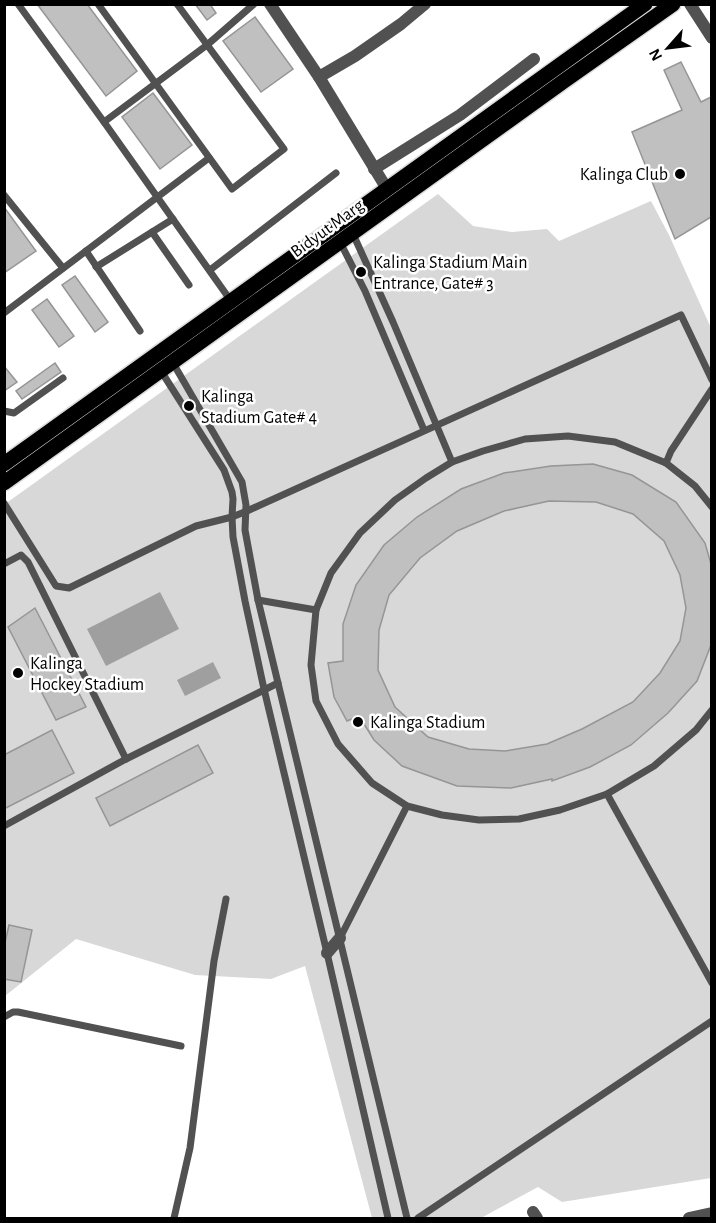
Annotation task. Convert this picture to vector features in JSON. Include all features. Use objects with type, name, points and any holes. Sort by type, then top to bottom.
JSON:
[{"type":"main road","name":"Bidyut Marg","points":[[4,464],[645,4]]},
{"type":"main road","name":"Bidyut Marg","points":[[4,483],[673,4]]},
{"type":"street","points":[[270,4],[387,189]]},
{"type":"street","points":[[318,77],[355,56],[425,4]]},
{"type":"street","points":[[690,4],[711,38]]},
{"type":"street","points":[[374,170],[460,115],[534,59]]},
{"type":"street","points":[[327,953],[340,938]]},
{"type":"street","points":[[689,1218],[711,1213]]},
{"type":"lane","points":[[18,4],[231,301]]},
{"type":"lane","points":[[98,4],[232,189],[284,149],[177,4]]},
{"type":"lane","points":[[104,122],[207,45],[254,4]]},
{"type":"lane","points":[[6,309],[209,158]]},
{"type":"lane","points":[[210,270],[336,173]]},
{"type":"lane","points":[[4,195],[63,268]]},
{"type":"lane","points":[[96,267],[173,219]]},
{"type":"lane","points":[[152,232],[189,285]]},
{"type":"lane","points":[[353,233],[452,462]]},
{"type":"lane","points":[[340,242],[365,291],[424,430]]},
{"type":"lane","points":[[86,250],[140,331]]},
{"type":"lane","points":[[4,503],[56,586],[69,588],[196,526],[247,512],[681,315],[711,380]]},
{"type":"lane","points":[[167,367],[242,482],[247,512],[245,530],[258,600],[408,1218]]},
{"type":"lane","points":[[167,367],[224,471],[234,499],[233,537],[264,689],[388,1218]]},
{"type":"lane","points":[[4,411],[15,413],[63,378]]},
{"type":"lane","points":[[666,463],[671,451],[711,389]]},
{"type":"lane","points":[[711,507],[695,486],[666,463],[615,442],[568,436],[525,439],[452,462],[394,500],[360,533],[331,573],[316,610],[311,664],[316,701],[338,744],[372,783],[407,806],[470,819],[519,819],[560,810],[607,794],[654,766],[696,730],[711,710]]},
{"type":"lane","points":[[4,564],[21,555],[28,562],[126,759]]},
{"type":"lane","points":[[258,600],[316,610]]},
{"type":"lane","points":[[4,826],[126,759],[278,683]]},
{"type":"lane","points":[[607,794],[711,982]]},
{"type":"lane","points":[[340,938],[407,806]]},
{"type":"lane","points":[[174,1218],[190,1148],[214,961],[226,900]]},
{"type":"lane","points":[[4,1017],[12,1012],[18,1012],[181,1046]]},
{"type":"lane","points":[[418,1218],[711,1021]]},
{"type":"shaded area","name":"Kalinga Stadium","points":[[438,194],[473,226],[512,232],[547,229],[559,241],[651,201],[711,328],[711,1178],[562,1202],[538,1187],[481,1218],[372,1218],[305,966],[271,979],[195,975],[76,939],[5,996],[5,504]]},
{"type":"shaded area","points":[[160,592],[179,629],[106,666],[87,629]]},
{"type":"shaded area","points":[[213,662],[221,678],[185,696],[177,680]]},
{"type":"building","points":[[37,4],[87,4],[137,71],[106,96]]},
{"type":"building","points":[[195,4],[210,4],[216,13],[207,20]]},
{"type":"building","points":[[255,17],[293,69],[261,92],[223,41]]},
{"type":"building","name":"Kalinga Club","points":[[681,62],[701,102],[711,97],[711,217],[675,239],[632,132],[682,110],[664,70]]},
{"type":"building","points":[[153,93],[192,145],[160,169],[122,117]]},
{"type":"building","points":[[4,207],[36,251],[4,273]]},
{"type":"building","points":[[75,276],[108,322],[95,332],[62,285]]},
{"type":"building","points":[[47,299],[74,336],[59,347],[32,310]]},
{"type":"building","points":[[55,363],[61,372],[22,399],[16,391]]},
{"type":"building","points":[[4,366],[17,382],[4,391]]},
{"type":"building","points":[[593,464],[632,475],[676,502],[705,543],[711,564],[711,645],[697,681],[668,713],[631,745],[590,767],[552,781],[552,779],[511,788],[457,786],[402,766],[374,740],[359,716],[347,721],[334,697],[328,663],[343,661],[343,624],[356,585],[384,545],[417,517],[461,489],[504,473],[551,466]],"holes":[[[549,501],[596,502],[633,514],[664,541],[680,575],[686,608],[680,641],[660,673],[633,702],[582,729],[547,744],[505,751],[469,749],[428,737],[395,707],[378,670],[379,630],[389,595],[420,558],[457,531],[504,511]]]},
{"type":"building","points":[[35,608],[86,707],[56,720],[8,627]]},
{"type":"building","points":[[52,730],[74,773],[4,809],[4,755]]},
{"type":"building","points":[[198,745],[213,773],[110,826],[96,798]]},
{"type":"building","points":[[9,925],[32,930],[21,982],[4,979],[4,947]]},
{"type":"place","name":"Kalinga Club","points":[[680,174]]},
{"type":"place","name":"Kalinga Stadium Main Entrance, Gate# 3","points":[[361,272]]},
{"type":"place","name":"Kalinga Stadium Gate# 4","points":[[189,406]]},
{"type":"place","name":"Kalinga Hockey Stadium","points":[[18,673]]},
{"type":"place","name":"Kalinga Stadium","points":[[358,722]]}]
